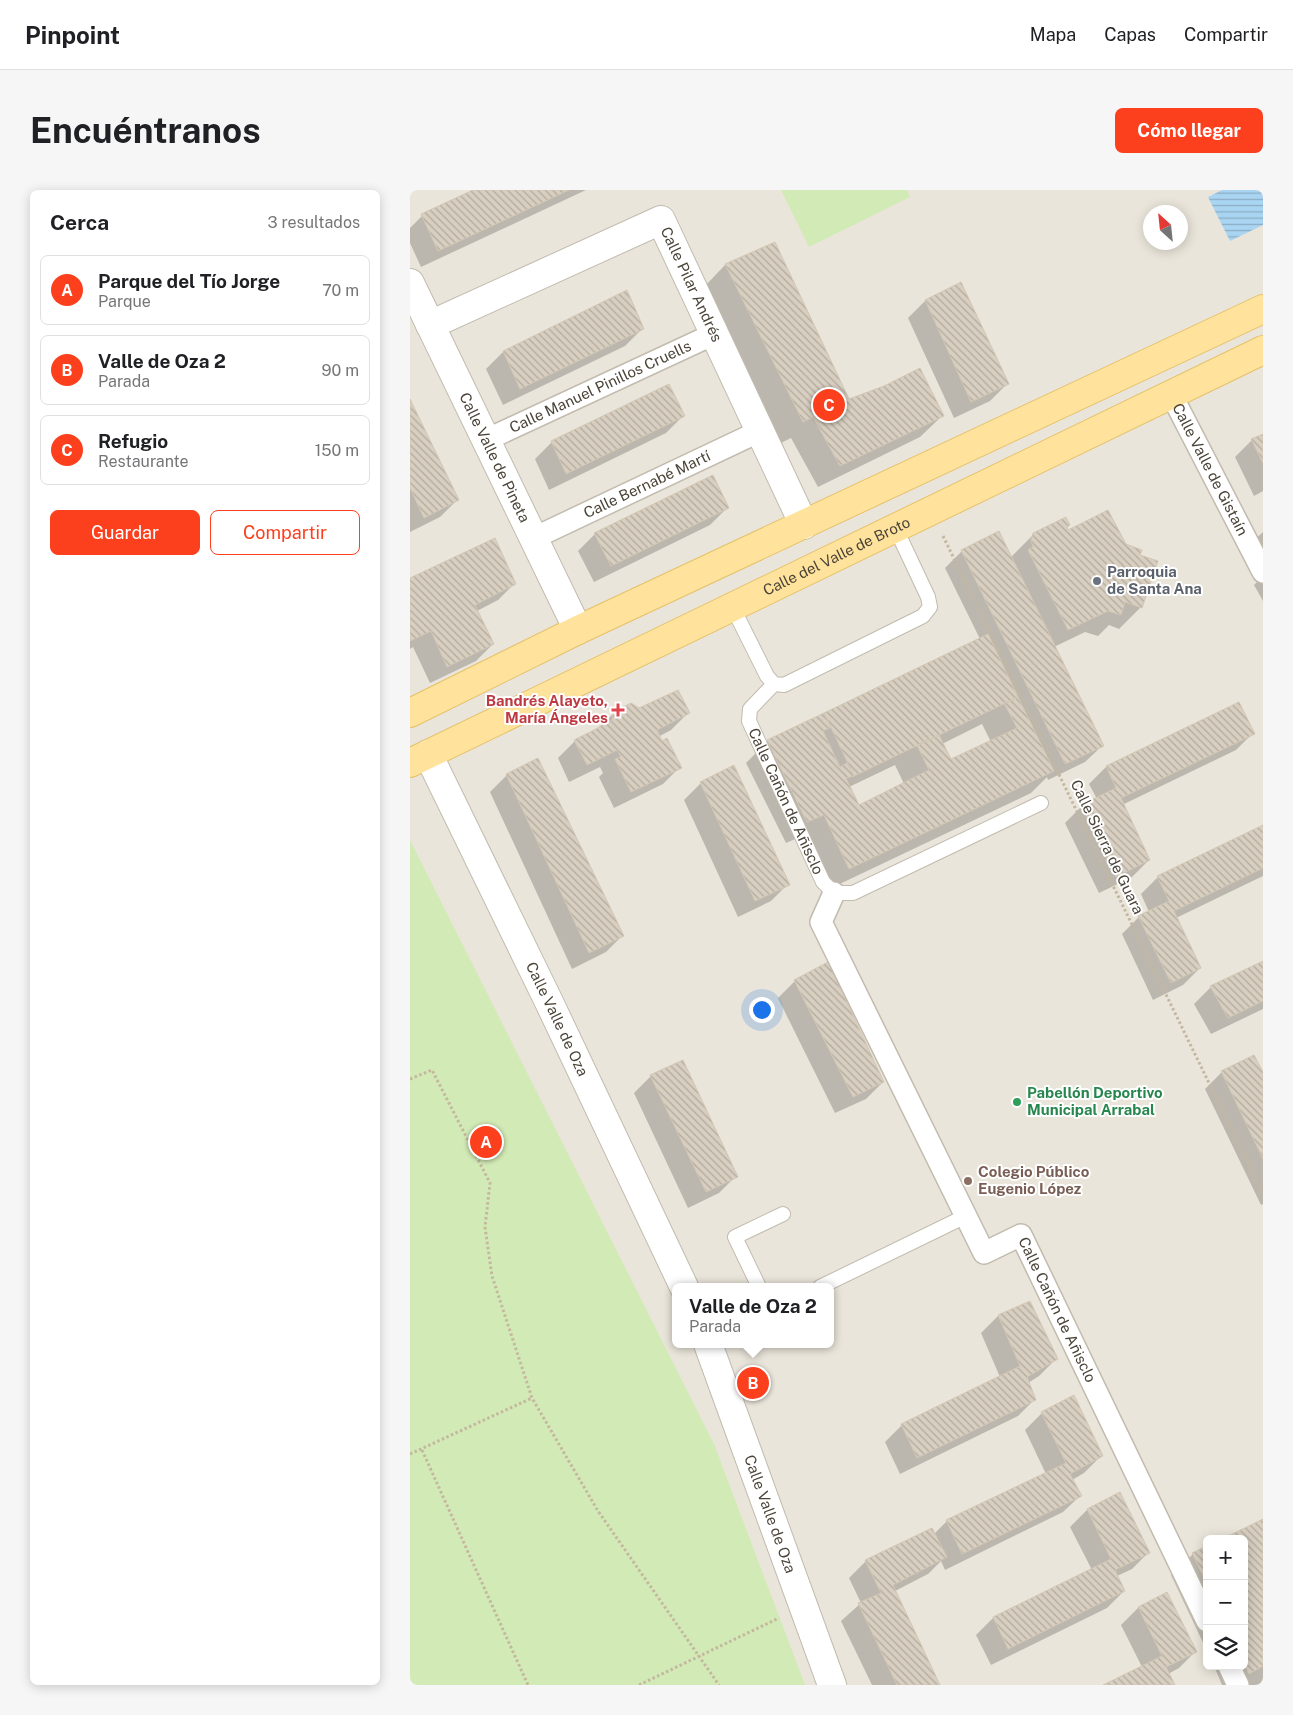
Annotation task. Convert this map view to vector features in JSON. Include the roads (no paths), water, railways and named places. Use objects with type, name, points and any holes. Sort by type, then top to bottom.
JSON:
[{"type":"main road","points":[[410,713],[578,630],[1263,308]]},
{"type":"main road","name":"Calle del Valle de Broto","points":[[419,759],[1263,350]]},
{"type":"street","name":"Calle Pilar Andrés","points":[[430,325],[661,220],[804,524]]},
{"type":"street","name":"Calle Valle de Pineta","points":[[410,284],[578,630]]},
{"type":"street","name":"Calle Manuel Pinillos Cruells","points":[[486,440],[714,334]]},
{"type":"street","name":"Calle Valle de Gistaín","points":[[1171,394],[1263,572]]},
{"type":"street","name":"Calle Bernabé Martí","points":[[534,538],[760,431]]},
{"type":"street","name":"Calle Valle de Oza","points":[[419,759],[553,1011],[682,1283]]},
{"type":"street","name":"Calle Cañón de Añisclo","points":[[834,893],[821,922],[984,1253],[1021,1235],[1203,1613]]},
{"type":"street","name":"Calle Valle de Oza","points":[[709,1348],[832,1685]]},
{"type":"street","points":[[1231,1670],[1238,1685]]},
{"type":"lane","points":[[732,606],[767,676],[774,684],[784,685],[923,616],[930,607],[928,596],[896,527]]},
{"type":"lane","name":"Calle Cañón de Añisclo","points":[[774,684],[750,709],[749,721],[823,882],[834,893]]},
{"type":"lane","points":[[834,893],[853,893],[1041,803]]},
{"type":"lane","points":[[757,1283],[735,1237],[783,1214]]},
{"type":"lane","points":[[828,1283],[966,1216]]},
{"type":"water","points":[[1222,190],[1263,190],[1263,225],[1230,241],[1208,197]]},
{"type":"place","name":"Refugio","points":[[829,405]]},
{"type":"place","name":"Parroquia de Santa Ana","points":[[1097,581]]},
{"type":"place","name":"Bandrés Alayeto, María Ángeles","points":[[618,710]]},
{"type":"place","name":"Pabellón Deportivo Municipal Arrabal","points":[[1017,1102]]},
{"type":"place","name":"Parque del Tío Jorge","points":[[486,1142]]},
{"type":"place","name":"Colegio Público Eugenio López","points":[[968,1181]]},
{"type":"place","name":"Valle de Oza 2","points":[[753,1383]]}]
